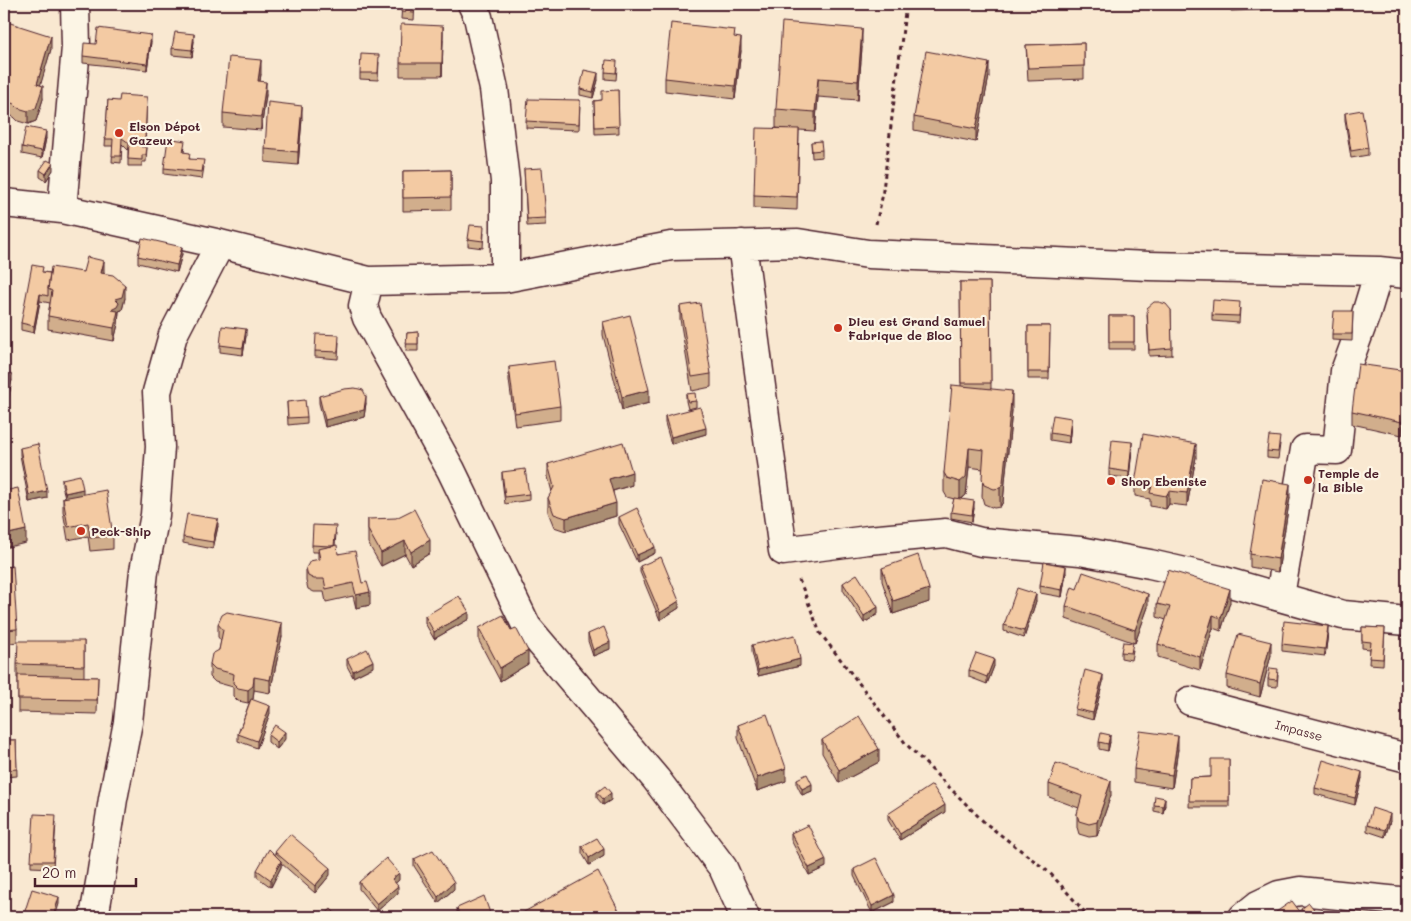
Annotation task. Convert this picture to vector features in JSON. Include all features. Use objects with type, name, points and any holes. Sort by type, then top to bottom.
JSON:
[{"type":"street","points":[[62,209],[76,47],[76,4]]},
{"type":"street","points":[[472,4],[478,17],[495,99],[505,181],[505,278]]},
{"type":"street","points":[[4,203],[62,209],[220,244],[370,281],[505,278],[671,246],[798,242],[868,254],[1149,266],[1379,271],[1407,274]]},
{"type":"street","points":[[94,917],[102,877],[113,799],[128,722],[144,570],[155,514],[160,448],[156,392],[173,335],[220,244]]},
{"type":"street","points":[[742,244],[783,551],[868,540],[946,533],[981,542],[1080,551],[1150,564],[1220,580],[1343,615],[1407,621]]},
{"type":"street","points":[[1280,596],[1305,449],[1337,450],[1345,371],[1366,314],[1379,271]]},
{"type":"street","points":[[370,281],[363,306],[367,318],[450,470],[527,627],[656,779],[722,868],[745,917]]},
{"type":"street","name":"Impasse","points":[[1190,701],[1407,758]]},
{"type":"street","points":[[1243,917],[1258,905],[1279,895],[1300,891],[1407,903]]},
{"type":"path","points":[[868,254],[882,198],[906,4]]},
{"type":"path","points":[[783,551],[804,589],[820,633],[906,744],[984,822],[1050,873],[1089,917]]},
{"type":"building","points":[[402,4],[414,4],[414,13],[401,12]]},
{"type":"building","points":[[4,21],[51,36],[37,84],[43,86],[36,108],[28,111],[4,100]]},
{"type":"building","points":[[782,22],[862,29],[858,81],[818,78],[815,112],[776,109]]},
{"type":"building","points":[[671,23],[735,30],[734,37],[741,38],[735,86],[665,78]]},
{"type":"building","points":[[401,24],[443,26],[442,63],[400,63]]},
{"type":"building","points":[[98,28],[151,35],[147,64],[83,56],[84,43],[96,44]]},
{"type":"building","points":[[175,32],[194,34],[192,50],[172,48]]},
{"type":"building","points":[[1084,43],[1084,66],[1028,68],[1026,45]]},
{"type":"building","points":[[926,51],[989,63],[976,129],[914,117]]},
{"type":"building","points":[[361,54],[379,55],[378,73],[360,73]]},
{"type":"building","points":[[229,57],[261,60],[258,81],[266,82],[261,117],[223,113]]},
{"type":"building","points":[[606,60],[617,61],[616,73],[605,72]]},
{"type":"building","points":[[584,70],[598,73],[593,92],[580,89]]},
{"type":"building","points":[[618,90],[619,126],[595,127],[594,101],[602,100],[602,91]]},
{"type":"building","points":[[120,95],[147,97],[145,139],[141,143],[141,147],[147,147],[146,155],[142,155],[142,160],[128,159],[129,143],[122,138],[121,156],[112,156],[113,139],[105,139],[108,100],[119,101]]},
{"type":"building","points":[[528,99],[580,100],[579,124],[526,121]]},
{"type":"building","points":[[268,102],[302,106],[298,152],[265,149]]},
{"type":"building","points":[[1362,110],[1368,148],[1351,151],[1345,113]]},
{"type":"building","points":[[26,127],[46,131],[42,151],[22,147]]},
{"type":"building","points":[[756,128],[799,129],[797,197],[754,195]]},
{"type":"building","points":[[168,138],[185,141],[183,152],[190,153],[189,159],[204,160],[202,172],[164,168]]},
{"type":"building","points":[[821,141],[822,150],[812,151],[811,142]]},
{"type":"building","points":[[47,160],[53,163],[46,174],[40,170]]},
{"type":"building","points":[[542,168],[546,218],[527,219],[524,169]]},
{"type":"building","points":[[451,170],[451,197],[403,198],[403,171]]},
{"type":"building","points":[[470,225],[484,226],[483,241],[468,239]]},
{"type":"building","points":[[142,238],[182,247],[177,265],[138,256]]},
{"type":"building","points":[[87,257],[104,261],[101,273],[113,275],[125,285],[122,297],[115,299],[119,303],[117,307],[111,310],[118,311],[114,328],[48,316],[52,291],[48,289],[51,267],[83,272]]},
{"type":"building","points":[[32,265],[43,267],[42,272],[50,273],[48,296],[40,294],[34,326],[21,323]]},
{"type":"building","points":[[960,282],[990,282],[991,383],[961,383]]},
{"type":"building","points":[[1213,300],[1240,302],[1239,316],[1212,315]]},
{"type":"building","points":[[1154,302],[1166,304],[1171,310],[1172,348],[1149,350],[1147,308]]},
{"type":"building","points":[[700,303],[711,374],[692,377],[680,306]]},
{"type":"building","points":[[1334,311],[1353,311],[1352,334],[1332,334]]},
{"type":"building","points":[[630,315],[649,390],[622,397],[603,322]]},
{"type":"building","points":[[1109,316],[1134,316],[1134,342],[1109,342]]},
{"type":"building","points":[[222,326],[246,329],[243,348],[220,345]]},
{"type":"building","points":[[1028,326],[1050,326],[1049,372],[1028,372]]},
{"type":"building","points":[[418,332],[418,344],[406,344],[407,333]]},
{"type":"building","points":[[316,334],[339,335],[338,352],[315,351]]},
{"type":"building","points":[[554,361],[560,406],[515,413],[509,367]]},
{"type":"building","points":[[1358,364],[1407,371],[1407,390],[1402,422],[1352,411]]},
{"type":"building","points":[[4,371],[12,374],[6,403],[4,403]]},
{"type":"building","points":[[952,385],[1012,391],[1003,483],[1000,488],[994,489],[984,485],[982,478],[984,450],[969,448],[966,477],[960,482],[947,478],[944,473]]},
{"type":"building","points":[[355,388],[363,390],[366,396],[364,410],[325,420],[319,396]]},
{"type":"building","points":[[695,393],[696,401],[688,402],[686,394]]},
{"type":"building","points":[[305,400],[307,417],[288,418],[287,402]]},
{"type":"building","points":[[700,407],[706,428],[671,437],[665,416]]},
{"type":"building","points":[[1053,415],[1071,418],[1069,436],[1050,433]]},
{"type":"building","points":[[1143,434],[1196,444],[1187,493],[1169,491],[1166,496],[1150,493],[1152,486],[1135,483]]},
{"type":"building","points":[[1269,436],[1280,437],[1278,452],[1267,451]]},
{"type":"building","points":[[1112,440],[1132,442],[1129,472],[1109,469]]},
{"type":"building","points":[[623,442],[632,472],[609,479],[616,503],[566,518],[554,514],[548,498],[554,487],[548,464]]},
{"type":"building","points":[[38,444],[47,491],[29,495],[20,448]]},
{"type":"building","points":[[525,469],[529,494],[505,497],[502,472]]},
{"type":"building","points":[[80,475],[83,489],[65,493],[62,479]]},
{"type":"building","points":[[1262,479],[1290,484],[1278,559],[1250,554]]},
{"type":"building","points":[[18,488],[26,530],[4,535],[4,491]]},
{"type":"building","points":[[106,490],[113,536],[90,538],[88,523],[68,527],[63,498]]},
{"type":"building","points":[[954,498],[974,501],[972,515],[951,512]]},
{"type":"building","points":[[637,508],[655,547],[637,555],[619,517]]},
{"type":"building","points":[[414,509],[430,540],[411,552],[405,541],[381,553],[368,530],[368,519],[396,518]]},
{"type":"building","points":[[187,514],[218,519],[213,542],[183,537]]},
{"type":"building","points":[[313,525],[336,526],[334,546],[312,545]]},
{"type":"building","points":[[337,545],[338,554],[355,551],[362,583],[367,582],[370,592],[356,595],[353,583],[326,589],[324,579],[314,579],[308,576],[306,568],[310,561],[320,559],[318,549]]},
{"type":"building","points":[[918,555],[929,589],[893,601],[882,568]]},
{"type":"building","points":[[661,557],[679,601],[660,613],[640,566]]},
{"type":"building","points":[[1044,562],[1066,566],[1062,590],[1040,586]]},
{"type":"building","points":[[13,566],[17,629],[4,630],[4,567]]},
{"type":"building","points":[[1168,570],[1230,589],[1221,618],[1213,615],[1200,657],[1158,644],[1170,607],[1157,604]]},
{"type":"building","points":[[1083,572],[1148,594],[1135,630],[1066,606],[1072,587],[1077,589]]},
{"type":"building","points":[[857,574],[878,607],[864,616],[843,583]]},
{"type":"building","points":[[1017,588],[1036,594],[1024,631],[1004,625]]},
{"type":"building","points":[[459,596],[469,612],[434,632],[425,616]]},
{"type":"building","points":[[227,612],[282,623],[270,680],[254,677],[253,686],[248,690],[238,688],[233,683],[234,674],[215,669],[210,664],[212,654],[219,650],[223,630],[218,624],[222,615]]},
{"type":"building","points":[[503,615],[511,630],[516,628],[528,651],[500,668],[479,628]]},
{"type":"building","points":[[1284,621],[1328,626],[1325,649],[1282,644]]},
{"type":"building","points":[[604,627],[610,642],[593,650],[588,634]]},
{"type":"building","points":[[1362,627],[1385,628],[1383,659],[1369,658],[1371,642],[1362,641]]},
{"type":"building","points":[[1238,634],[1271,642],[1260,684],[1227,675]]},
{"type":"building","points":[[795,635],[800,659],[758,670],[752,645]]},
{"type":"building","points":[[18,641],[84,641],[84,666],[17,664]]},
{"type":"building","points":[[1123,642],[1133,643],[1131,653],[1121,652]]},
{"type":"building","points":[[367,649],[373,661],[353,671],[347,659]]},
{"type":"building","points":[[976,653],[994,659],[987,677],[969,670]]},
{"type":"building","points":[[1270,668],[1278,669],[1277,680],[1268,679]]},
{"type":"building","points":[[1085,670],[1103,675],[1093,713],[1075,709]]},
{"type":"building","points":[[18,675],[98,677],[97,700],[18,699]]},
{"type":"building","points":[[251,699],[270,706],[257,741],[238,734]]},
{"type":"building","points":[[767,714],[786,768],[757,778],[738,725]]},
{"type":"building","points":[[859,716],[879,749],[839,770],[822,740]]},
{"type":"building","points":[[275,725],[285,732],[277,742],[268,735]]},
{"type":"building","points":[[1140,731],[1178,736],[1172,775],[1134,769]]},
{"type":"building","points":[[1101,733],[1110,735],[1108,744],[1099,742]]},
{"type":"building","points":[[4,740],[16,740],[17,769],[4,770]]},
{"type":"building","points":[[1211,759],[1229,759],[1229,801],[1189,801],[1190,778],[1211,777]]},
{"type":"building","points":[[1323,760],[1362,772],[1355,798],[1315,788]]},
{"type":"building","points":[[1056,763],[1111,781],[1097,822],[1089,824],[1079,821],[1077,814],[1082,796],[1049,784]]},
{"type":"building","points":[[807,774],[812,784],[802,789],[797,779]]},
{"type":"building","points":[[932,785],[945,805],[900,834],[888,814]]},
{"type":"building","points":[[605,786],[611,793],[603,799],[597,792]]},
{"type":"building","points":[[1155,796],[1165,798],[1163,806],[1154,805]]},
{"type":"building","points":[[4,807],[6,807],[4,834]]},
{"type":"building","points":[[1372,808],[1390,814],[1385,830],[1367,825]]},
{"type":"building","points":[[34,814],[56,815],[53,861],[31,861]]},
{"type":"building","points":[[808,825],[826,860],[809,868],[791,833]]},
{"type":"building","points":[[290,834],[330,868],[315,886],[275,852]]},
{"type":"building","points":[[597,838],[604,849],[589,858],[582,846]]},
{"type":"building","points":[[269,849],[281,861],[271,880],[257,870]]},
{"type":"building","points":[[433,850],[454,882],[438,897],[414,859]]},
{"type":"building","points":[[386,858],[399,873],[392,879],[398,886],[377,904],[359,882]]},
{"type":"building","points":[[876,858],[894,895],[872,906],[854,869]]},
{"type":"building","points":[[598,871],[620,913],[613,917],[515,917]]},
{"type":"building","points":[[32,889],[59,897],[53,917],[23,917]]},
{"type":"building","points":[[484,896],[491,916],[460,917],[457,908]]},
{"type":"building","points":[[1292,901],[1304,917],[1269,917]]},
{"type":"building","points":[[1309,903],[1320,917],[1307,917],[1301,909]]},
{"type":"building","points":[[331,909],[339,917],[322,917]]},
{"type":"place","name":"Elson Dépot Gazeux","points":[[119,133]]},
{"type":"place","name":"Dieu est Grand Samuel Fabrique de Bloc","points":[[838,328]]},
{"type":"place","name":"Temple de la Bible","points":[[1308,480]]},
{"type":"place","name":"Shop Ebeniste","points":[[1111,481]]},
{"type":"place","name":"Peck-Ship","points":[[81,531]]}]
